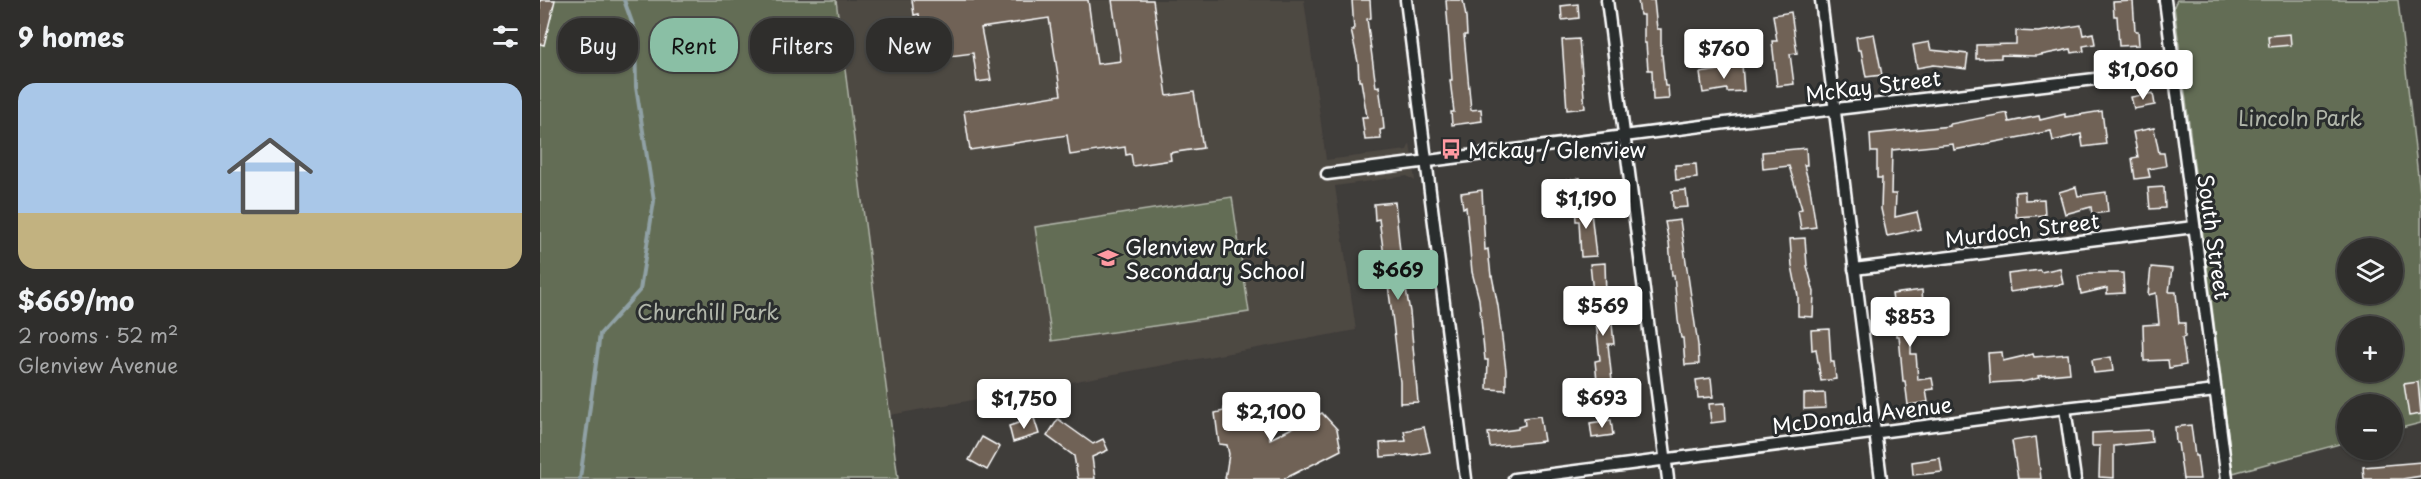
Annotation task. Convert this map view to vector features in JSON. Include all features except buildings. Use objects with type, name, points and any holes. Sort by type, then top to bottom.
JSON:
[{"type":"street","points":[[1406,0],[1466,479]]},
{"type":"street","points":[[1607,0],[1668,479]]},
{"type":"street","points":[[1821,0],[1881,479]]},
{"type":"street","name":"South Street","points":[[2164,0],[2226,479]]},
{"type":"street","name":"McKay Street","points":[[1327,174],[2173,70]]},
{"type":"street","name":"Murdoch Street","points":[[1854,269],[2194,227]]},
{"type":"street","name":"McDonald Avenue","points":[[1514,479],[2065,408],[2216,391]]},
{"type":"street","points":[[2065,408],[2074,479]]},
{"type":"shaded area","name":"Glenview Park Secondary School","points":[[836,0],[1304,0],[1326,160],[1407,150],[1410,143],[1415,181],[1407,176],[1335,186],[1356,330],[890,415],[845,72],[854,72],[854,18],[838,18]]},
{"type":"green space","name":"Churchill Park","points":[[540,0],[836,0],[838,18],[750,18],[750,72],[845,72],[898,479],[540,479]]},
{"type":"green space","name":"Lincoln Park","points":[[2177,0],[2398,0],[2421,202],[2421,423],[2403,428],[2403,394],[2337,394],[2337,445],[2233,473],[2174,6]]},
{"type":"green space","points":[[1232,197],[1249,312],[1052,341],[1035,227]]},
{"type":"waterway","points":[[580,479],[600,334],[640,290],[654,201],[636,87],[635,31],[624,0]]},
{"type":"place","name":"Mckay / Glenview","points":[[1451,149]]},
{"type":"place","name":"Glenview Park Secondary School","points":[[1108,258]]}]
